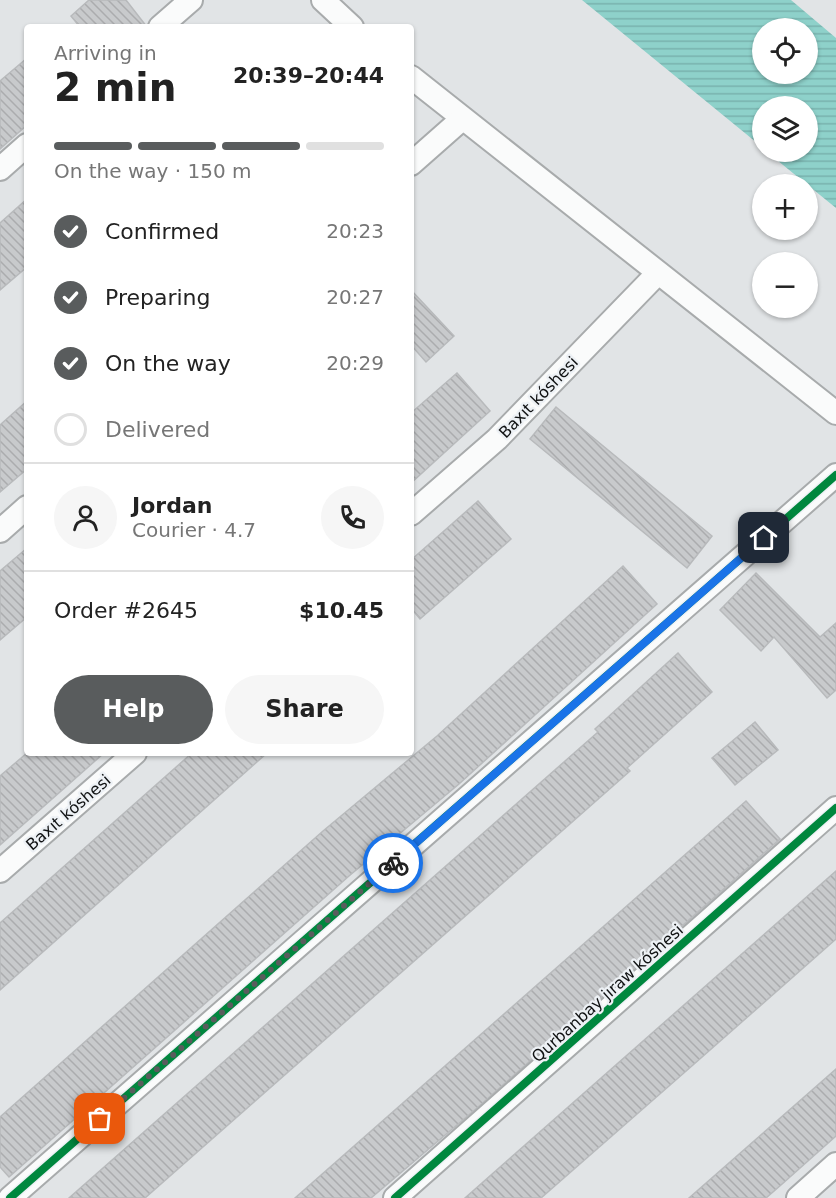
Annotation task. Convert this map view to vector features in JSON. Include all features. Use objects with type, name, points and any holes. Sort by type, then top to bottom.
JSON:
[{"type":"street","points":[[163,24],[191,0]]},
{"type":"street","points":[[323,0],[349,24]]},
{"type":"street","points":[[414,79],[836,413]]},
{"type":"street","points":[[414,161],[462,118]]},
{"type":"street","points":[[0,169],[24,148]]},
{"type":"street","name":"Baxıt kóshesi","points":[[414,511],[497,439],[658,273]]},
{"type":"street","points":[[10,1198],[836,475]]},
{"type":"street","points":[[0,531],[24,510]]},
{"type":"street","name":"Baxıt kóshesi","points":[[0,871],[132,756]]},
{"type":"street","name":"Qurbanbay jıraw kóshesi","points":[[396,1198],[836,808]]},
{"type":"street","points":[[798,1198],[836,1164]]},
{"type":"water","points":[[582,0],[791,0],[812,18],[752,18],[752,84],[818,84],[818,23],[836,38],[836,208],[818,193],[818,174],[794,174],[779,162],[818,162],[818,96],[752,96],[752,139]]},
{"type":"building","points":[[89,0],[126,0],[145,24],[78,24],[71,16]]},
{"type":"building","points":[[24,61],[24,128],[0,149],[0,81]]},
{"type":"building","points":[[24,202],[24,270],[0,290],[0,223]]},
{"type":"building","points":[[414,293],[454,336],[426,362],[414,348]]},
{"type":"building","points":[[457,373],[490,411],[414,480],[414,410]]},
{"type":"building","points":[[24,404],[24,472],[0,492],[0,425]]},
{"type":"building","points":[[556,407],[712,536],[687,568],[530,439]]},
{"type":"building","points":[[478,501],[511,539],[420,619],[414,612],[414,557]]},
{"type":"building","points":[[24,551],[24,620],[0,640],[0,571]]},
{"type":"building","points":[[623,566],[657,604],[459,784],[349,876],[9,1177],[0,1167],[0,1117],[323,831],[437,736]]},
{"type":"building","points":[[756,573],[820,637],[836,623],[836,690],[827,698],[774,637],[761,651],[720,610]]},
{"type":"building","points":[[678,653],[712,692],[627,768],[630,771],[145,1198],[69,1198],[598,732],[595,729]]},
{"type":"building","points":[[755,722],[778,750],[735,785],[712,758]]},
{"type":"building","points":[[24,756],[101,756],[0,845],[0,776]]},
{"type":"building","points":[[189,756],[264,756],[0,990],[0,923]]},
{"type":"building","points":[[746,801],[780,839],[477,1108],[371,1198],[295,1198]]},
{"type":"building","points":[[836,871],[836,939],[541,1198],[465,1198]]},
{"type":"building","points":[[836,1069],[836,1136],[781,1185],[766,1198],[689,1198]]},
{"type":"cycle path","points":[[10,1198],[836,475]]},
{"type":"cycle path","points":[[395,1198],[836,808]]},
{"type":"way so far","points":[[100,1119],[393,863]]},
{"type":"route","points":[[393,863],[764,538]]}]
